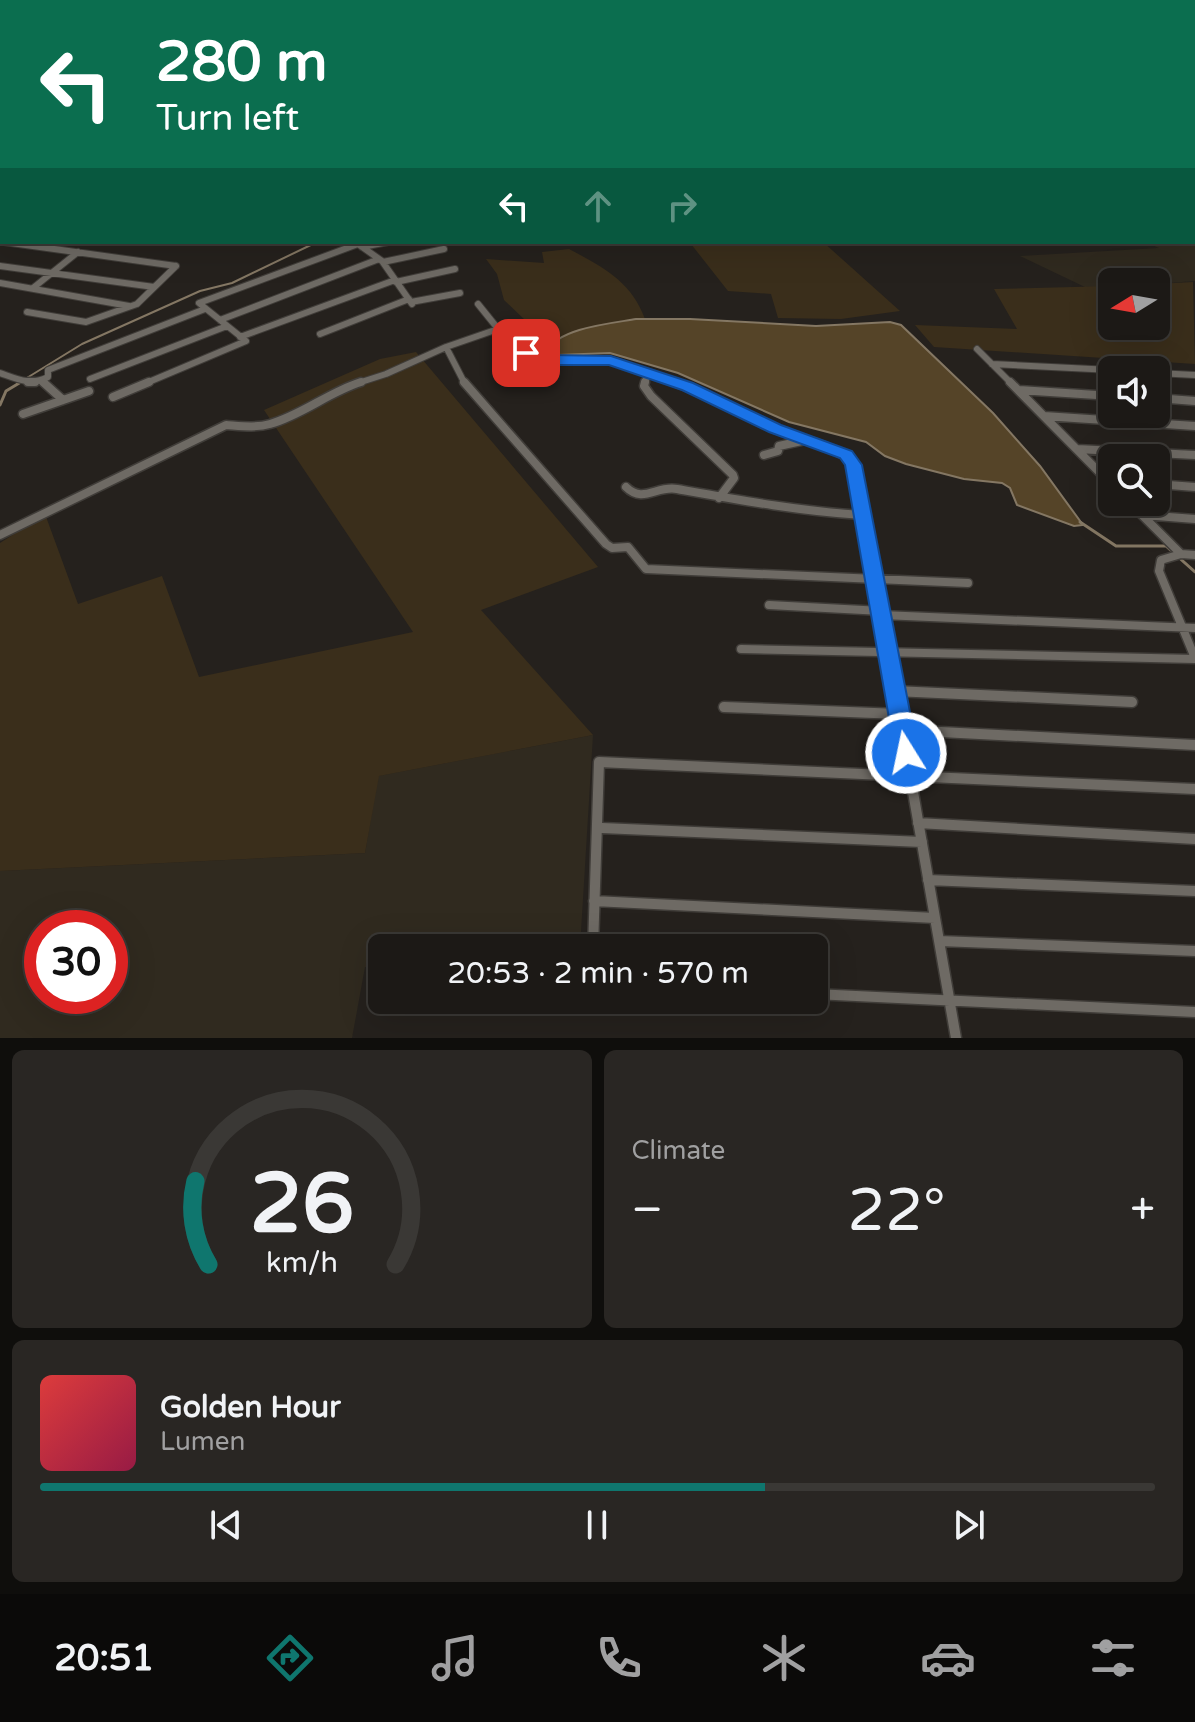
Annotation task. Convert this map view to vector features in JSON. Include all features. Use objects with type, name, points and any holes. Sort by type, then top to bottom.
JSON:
[{"type":"street","points":[[27,312],[86,322],[131,306],[176,266],[30,244]]},
{"type":"street","points":[[113,397],[246,341],[199,303],[274,277],[291,266],[360,244],[381,261],[411,302]]},
{"type":"street","points":[[220,320],[381,261],[444,249]]},
{"type":"street","points":[[33,288],[78,252]]},
{"type":"street","points":[[0,266],[154,287]]},
{"type":"street","points":[[240,337],[396,281],[455,269]]},
{"type":"street","points":[[0,283],[131,306]]},
{"type":"street","points":[[320,334],[411,302],[460,293]]},
{"type":"street","points":[[478,304],[498,329],[533,357],[551,360],[605,359],[697,390],[775,429],[840,452],[850,459],[882,613],[956,1038]]},
{"type":"street","points":[[0,373],[21,381],[42,381],[49,375],[48,370],[205,309]]},
{"type":"street","points":[[90,379],[227,326]]},
{"type":"street","points":[[0,535],[206,433],[226,425],[253,427],[271,424],[342,388],[386,374],[418,357],[498,329]]},
{"type":"street","points":[[446,347],[462,380],[606,544],[612,548],[628,547],[646,569],[968,583]]},
{"type":"street","points":[[977,349],[1098,470]]},
{"type":"street","points":[[992,364],[1098,369]]},
{"type":"street","points":[[647,374],[644,386],[651,396],[733,475],[734,478],[719,498]]},
{"type":"street","points":[[1170,374],[1195,375]]},
{"type":"street","points":[[42,381],[63,400]]},
{"type":"street","points":[[1018,390],[1098,395]]},
{"type":"street","points":[[23,414],[89,391]]},
{"type":"street","points":[[1170,399],[1195,401]]},
{"type":"street","points":[[1044,416],[1195,426]]},
{"type":"street","points":[[764,455],[778,451],[779,446],[808,440]]},
{"type":"street","points":[[1076,449],[1195,455]]},
{"type":"street","points":[[1170,485],[1195,487]]},
{"type":"street","points":[[626,487],[634,495],[642,496],[669,487],[791,510],[862,515]]},
{"type":"street","points":[[1144,516],[1181,554]]},
{"type":"street","points":[[1156,516],[1195,519]]},
{"type":"street","points":[[741,649],[1195,658],[1159,571],[1161,560],[1181,554],[1195,555]]},
{"type":"street","points":[[769,605],[1195,628]]},
{"type":"street","points":[[895,691],[1132,702]]},
{"type":"street","points":[[724,707],[899,714]]},
{"type":"street","points":[[902,730],[1195,745]]},
{"type":"street","points":[[593,934],[602,828],[599,762],[1195,789]]},
{"type":"street","points":[[918,823],[1195,839]]},
{"type":"street","points":[[602,828],[922,842]]},
{"type":"street","points":[[928,880],[1195,891]]},
{"type":"street","points":[[594,901],[935,918]]},
{"type":"street","points":[[939,941],[1195,951]]},
{"type":"street","points":[[828,995],[1195,1012]]},
{"type":"shaded area","points":[[691,244],[825,244],[900,311],[841,319],[778,318],[771,294],[728,291]]},
{"type":"shaded area","points":[[1150,244],[1195,244],[1195,281],[1170,283],[1170,268],[1098,268],[1098,287],[1087,288],[1020,256],[1159,248]]},
{"type":"shaded area","points":[[569,249],[604,269],[624,285],[645,319],[596,326],[551,345],[504,300],[497,274],[486,259],[544,263],[542,252]]},
{"type":"shaded area","points":[[1193,282],[1195,364],[1170,362],[1170,356],[1098,358],[934,347],[915,325],[1017,329],[994,289],[1098,286],[1098,340],[1170,340],[1170,283]]},
{"type":"shaded area","points":[[636,319],[816,326],[890,322],[901,325],[993,413],[1040,466],[1083,525],[1074,526],[1017,505],[1010,488],[1002,483],[964,479],[906,464],[885,456],[866,442],[789,422],[678,373],[610,353],[557,355],[548,351],[553,343],[574,332]]},
{"type":"shaded area","points":[[416,352],[598,567],[481,610],[593,735],[379,776],[365,853],[0,871],[0,543],[45,514],[78,604],[162,576],[199,677],[413,632],[264,410],[380,359]]},
{"type":"shaded area","points":[[593,735],[581,934],[368,934],[368,967],[365,967],[352,1038],[0,1038],[0,871],[365,853],[378,776]]},
{"type":"waterway","points":[[17,384],[82,344],[200,291],[232,283],[313,244]]},
{"type":"waterway","points":[[0,405],[6,391],[21,382]]},
{"type":"waterway","points":[[1080,522],[1116,546],[1166,546],[1195,572]]},
{"type":"route","points":[[526,353],[551,360],[611,361],[688,386],[775,429],[846,454],[853,465],[906,753]]}]
